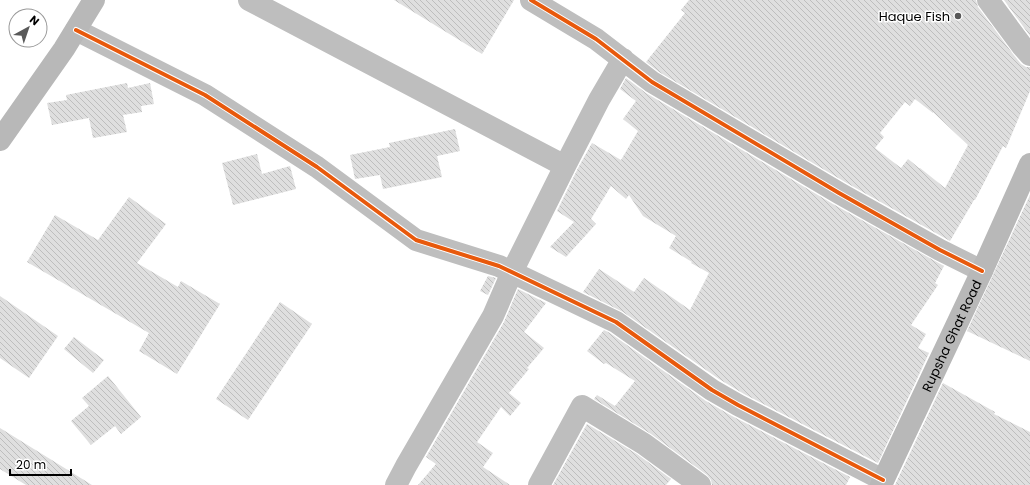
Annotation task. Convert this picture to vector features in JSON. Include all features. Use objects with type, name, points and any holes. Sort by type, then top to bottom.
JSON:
[{"type":"street","points":[[0,140],[64,49],[94,0]]},
{"type":"street","points":[[249,0],[565,166]]},
{"type":"street","points":[[531,0],[596,39],[652,82],[940,250],[982,271]]},
{"type":"street","points":[[988,0],[1022,46],[1030,54]]},
{"type":"street","points":[[76,30],[205,95],[317,167],[416,240],[499,266],[616,322],[712,390],[882,483]]},
{"type":"street","points":[[396,485],[493,316],[512,272],[565,166],[599,100],[623,59]]},
{"type":"street","name":"Rupsha Ghat Road","points":[[882,483],[982,271],[1030,164]]},
{"type":"street","points":[[539,485],[582,406],[644,444],[700,485]]},
{"type":"building","points":[[394,0],[514,0],[482,54]]},
{"type":"building","points":[[689,0],[976,0],[978,7],[1021,64],[1026,67],[1030,67],[1030,91],[1006,148],[1003,146],[975,200],[950,241],[845,182],[659,72],[646,62],[685,13],[681,10]],"holes":[[[915,99],[933,113],[968,145],[945,188],[908,159],[901,168],[875,148],[884,137],[880,133],[905,102],[910,106]]]},
{"type":"building","points":[[1004,0],[1030,0],[1030,36]]},
{"type":"building","points":[[626,78],[646,93],[833,204],[944,266],[935,283],[938,285],[911,325],[926,334],[918,348],[929,353],[878,463],[744,394],[719,379],[623,312],[583,292],[599,269],[634,292],[644,278],[690,310],[709,273],[669,248],[676,236],[643,216],[629,195],[626,199],[611,186],[591,219],[596,224],[566,257],[550,247],[574,222],[557,211],[592,143],[621,160],[638,131],[623,119],[636,101],[620,89]]},
{"type":"building","points":[[127,83],[128,88],[150,83],[154,104],[141,106],[142,112],[123,115],[127,132],[93,138],[89,118],[52,125],[47,103],[67,100],[66,95]]},
{"type":"building","points":[[455,129],[460,151],[437,156],[442,177],[383,189],[380,175],[355,179],[350,155],[390,147],[389,143]]},
{"type":"building","points":[[257,154],[262,174],[290,166],[296,189],[233,205],[222,163]]},
{"type":"building","points":[[1030,195],[1030,361],[967,331]]},
{"type":"building","points":[[129,197],[166,224],[137,263],[178,287],[181,281],[220,304],[177,374],[139,351],[149,333],[27,262],[55,215],[98,240]]},
{"type":"building","points":[[488,276],[496,278],[488,295],[480,291]]},
{"type":"building","points":[[518,289],[546,303],[524,332],[544,348],[509,393],[521,403],[510,416],[501,407],[477,442],[493,453],[483,467],[510,485],[418,485],[436,464],[426,457],[504,322]]},
{"type":"building","points":[[0,296],[58,336],[29,378],[0,358]]},
{"type":"building","points":[[280,302],[312,324],[248,420],[216,399]]},
{"type":"building","points":[[604,330],[706,401],[850,477],[846,485],[712,485],[711,480],[707,475],[651,434],[594,399],[597,395],[615,406],[635,381],[606,363],[604,364],[587,351]]},
{"type":"building","points":[[74,337],[104,360],[93,373],[64,349]]},
{"type":"building","points":[[108,376],[141,417],[121,434],[115,426],[91,445],[71,421],[89,406],[82,398]]},
{"type":"building","points":[[943,383],[995,412],[994,414],[1030,432],[1030,485],[895,485]]},
{"type":"building","points":[[587,424],[637,454],[671,479],[666,485],[553,485]]},
{"type":"building","points":[[0,428],[92,485],[26,485],[0,469]]},
{"type":"cycle path","points":[[531,0],[596,39],[652,82],[839,193],[940,250],[982,271]]},
{"type":"cycle path","points":[[76,30],[205,95],[317,167],[416,240],[499,266],[616,322],[712,390],[883,480]]},
{"type":"place","name":"Haque Fish","points":[[958,16]]}]
